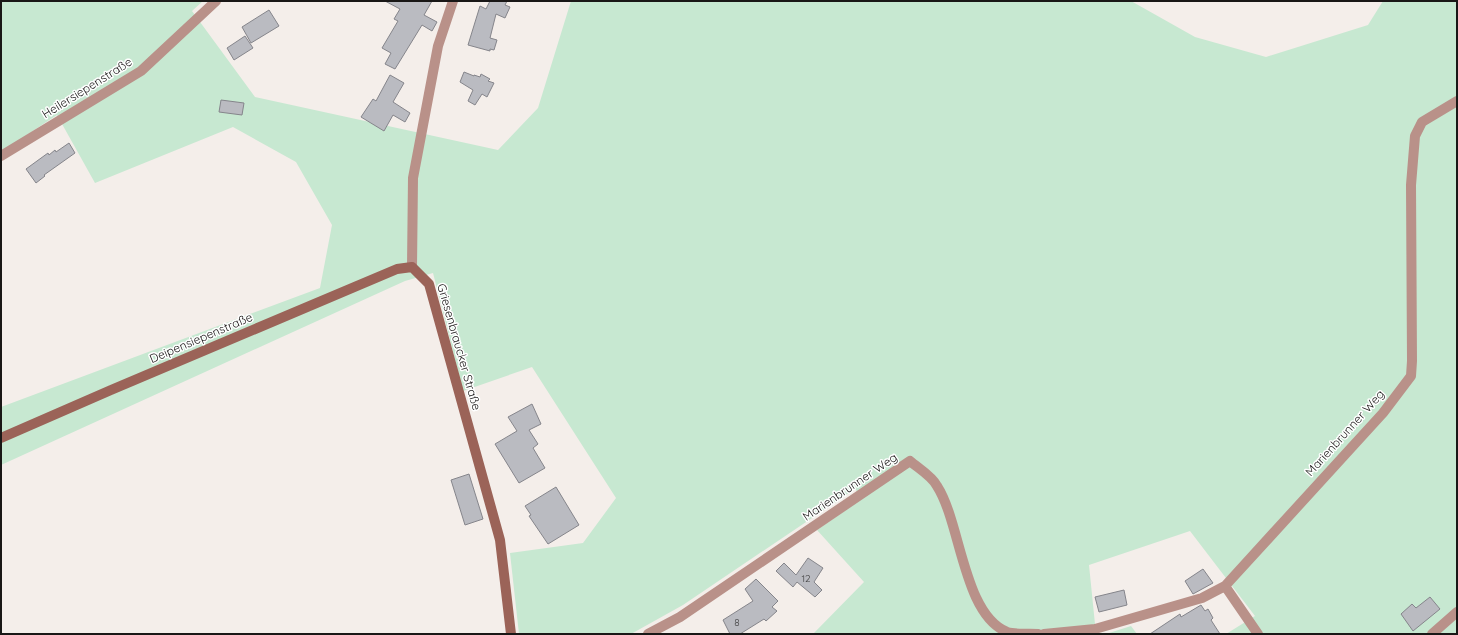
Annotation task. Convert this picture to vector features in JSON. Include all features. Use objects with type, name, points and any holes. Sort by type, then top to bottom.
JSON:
[{"type":"street","name":"Heilersiepenstraße","points":[[1,156],[141,71],[216,1]]},
{"type":"street","points":[[412,267],[413,178],[438,46],[453,1]]},
{"type":"street","name":"Marienbrunner Weg","points":[[1044,634],[1095,629],[1202,598],[1225,586],[1383,413],[1411,376],[1411,185],[1415,136],[1422,122],[1457,102]]},
{"type":"street","name":"Deipensiepenstraße","points":[[1,438],[397,269],[412,267]]},
{"type":"street","name":"Griesenbraucker Straße","points":[[412,267],[429,284],[500,540],[511,634]]},
{"type":"street","name":"Marienbrunner Weg","points":[[648,634],[680,617],[910,461],[937,485],[951,517],[970,581],[981,608],[993,623],[1008,632],[1038,634]]},
{"type":"street","points":[[1225,586],[1258,634]]},
{"type":"street","points":[[1432,634],[1457,612]]},
{"type":"green space","points":[[1,1],[203,1],[192,11],[255,97],[498,150],[538,108],[571,1],[1131,1],[1195,37],[1266,57],[1368,25],[1383,1],[1457,1],[1457,634],[1226,634],[1255,616],[1190,531],[1089,565],[1096,634],[813,634],[864,582],[817,530],[863,498],[855,489],[683,605],[631,634],[519,634],[510,553],[583,543],[616,498],[532,367],[463,391],[433,273],[405,281],[1,465],[1,407],[320,288],[332,225],[296,162],[233,127],[95,183],[57,115],[1,152]]},
{"type":"green space","points":[[1131,626],[1137,634],[1106,634]]},
{"type":"building","points":[[385,1],[432,1],[424,15],[437,22],[432,31],[422,25],[395,69],[385,64],[391,53],[382,48],[398,21],[394,19],[400,9]]},
{"type":"building","points":[[490,1],[507,1],[505,5],[510,7],[505,18],[496,14],[490,38],[497,40],[494,50],[490,49],[490,51],[468,45],[480,6],[486,9]]},
{"type":"building","points":[[269,10],[279,26],[251,43],[242,27]]},
{"type":"building","points":[[245,36],[253,48],[234,60],[227,48]]},
{"type":"building","points":[[464,72],[480,77],[481,74],[490,79],[488,81],[494,83],[487,97],[482,94],[475,105],[468,101],[473,90],[460,82]]},
{"type":"building","points":[[390,75],[404,83],[393,102],[410,113],[405,122],[393,115],[384,131],[361,117],[373,99],[376,101]]},
{"type":"building","points":[[221,100],[244,103],[242,115],[219,112]]},
{"type":"building","points":[[69,143],[75,153],[44,175],[45,176],[36,183],[26,169],[48,153],[49,155],[55,150],[56,152]]},
{"type":"building","points":[[532,404],[541,424],[529,430],[538,444],[533,448],[545,468],[519,483],[495,444],[517,431],[508,417]]},
{"type":"building","points":[[469,474],[483,519],[465,525],[451,480]]},
{"type":"building","points":[[556,487],[579,525],[548,544],[529,516],[531,515],[525,506]]},
{"type":"building","points":[[808,558],[823,568],[814,582],[822,590],[815,597],[797,582],[793,587],[776,571],[784,563],[796,575]]},
{"type":"building","points":[[1203,569],[1213,583],[1193,594],[1185,581]]},
{"type":"building","points":[[756,579],[778,601],[772,607],[777,611],[766,621],[764,619],[740,634],[730,634],[723,620],[753,601],[745,589]]},
{"type":"building","points":[[1124,590],[1127,605],[1099,612],[1095,597]]},
{"type":"building","points":[[1430,597],[1440,609],[1413,631],[1401,614],[1412,604],[1416,608]]},
{"type":"building","points":[[1201,605],[1205,611],[1208,609],[1213,618],[1211,620],[1220,634],[1150,634],[1180,614],[1181,617]]}]
